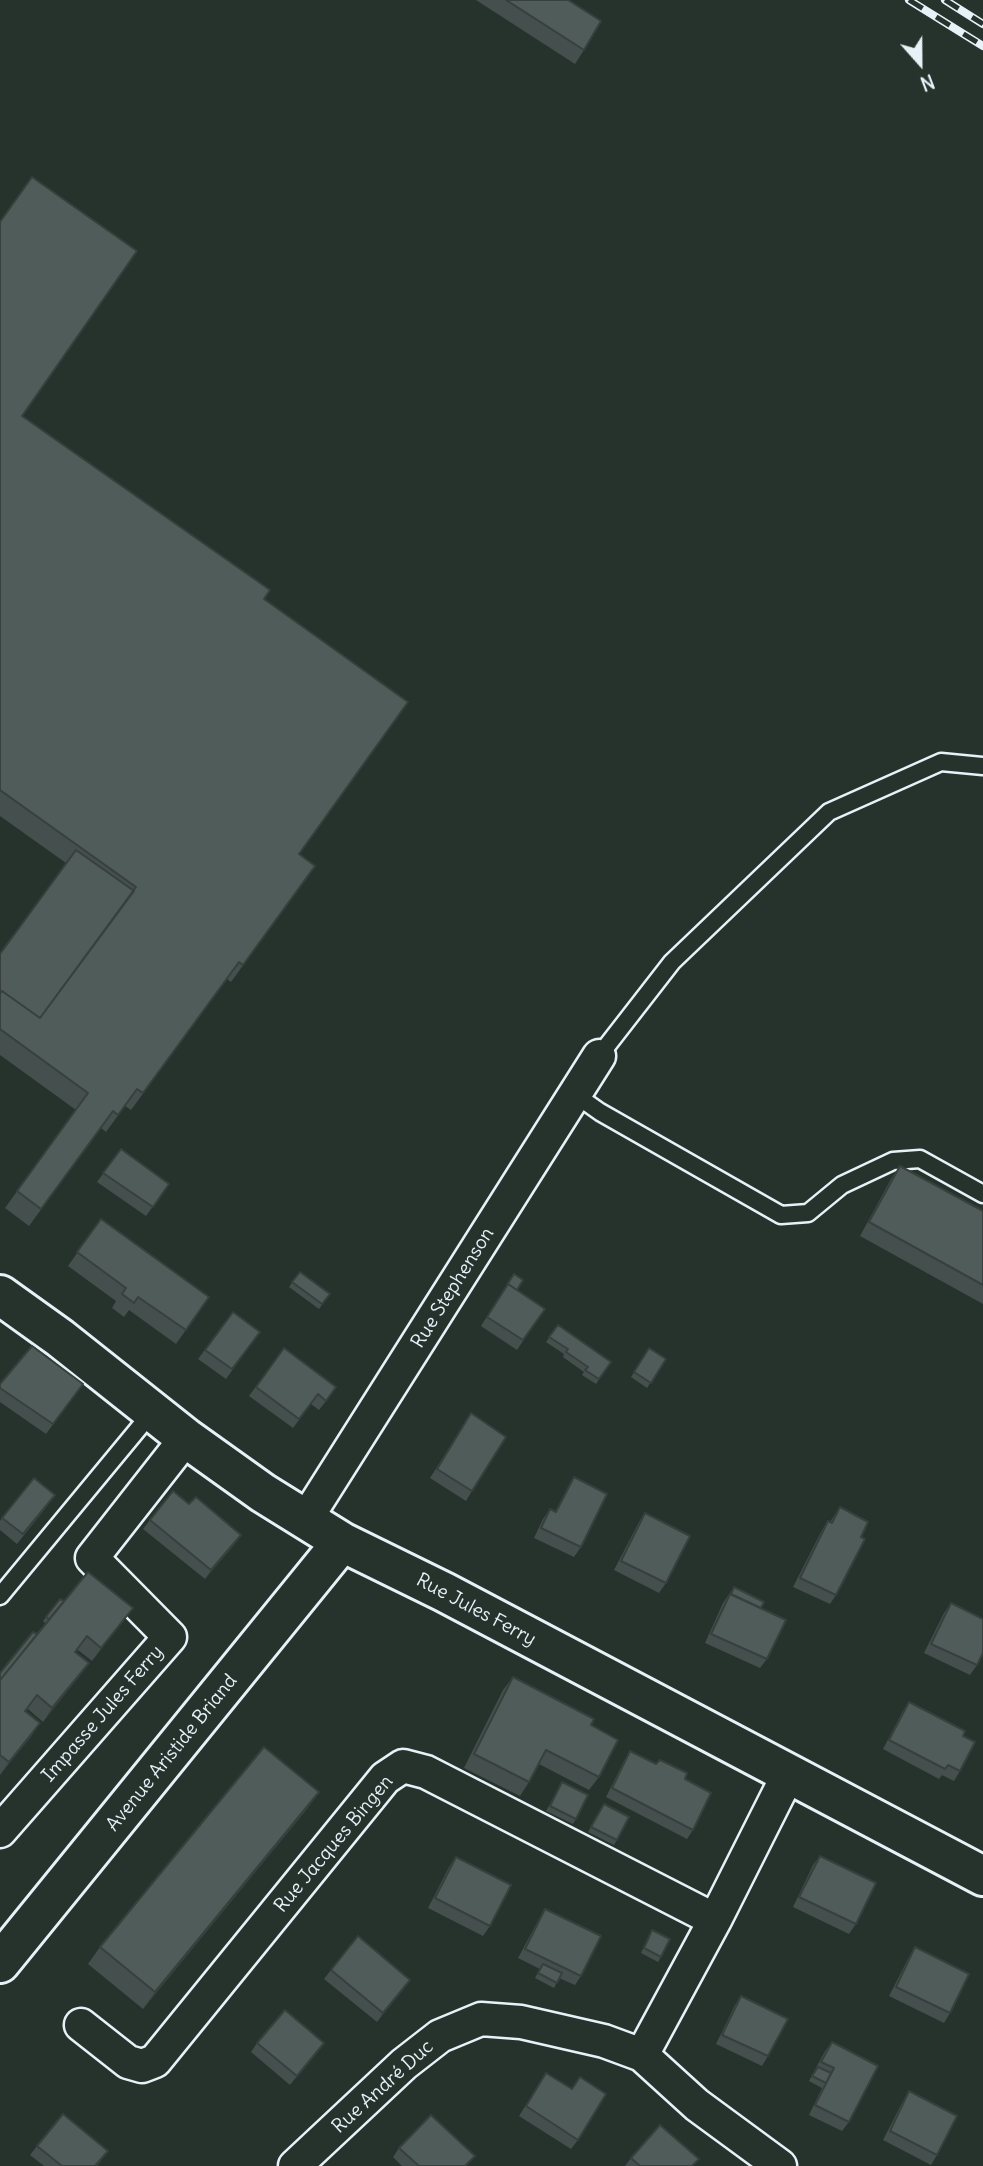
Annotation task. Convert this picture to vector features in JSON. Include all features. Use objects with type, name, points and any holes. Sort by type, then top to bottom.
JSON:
[{"type":"street","name":"Rue Stephenson","points":[[306,1519],[599,1056]]},
{"type":"street","name":"Rue Jules Ferry","points":[[0,1295],[60,1338],[186,1438],[263,1493],[342,1542],[444,1592],[983,1876]]},
{"type":"street","name":"Impasse Jules Ferry","points":[[0,1831],[170,1637],[92,1558],[186,1438]]},
{"type":"street","name":"Avenue Aristide Briand","points":[[0,1963],[342,1542]]},
{"type":"street","name":"Rue Jacques Bingen","points":[[81,2025],[128,2062],[142,2066],[155,2061],[385,1778],[403,1766],[426,1772],[715,1920]]},
{"type":"street","points":[[642,2055],[715,1920],[788,1775]]},
{"type":"street","name":"Rue André Duc","points":[[295,2166],[422,2050],[440,2036],[481,2019],[545,2027],[604,2041],[642,2055],[697,2105],[780,2166]]},
{"type":"lane","points":[[599,1056],[672,962],[829,812],[941,762],[983,766]]},
{"type":"lane","points":[[576,1095],[600,1112],[781,1215],[808,1213],[842,1185],[893,1161],[920,1159],[983,1194]]},
{"type":"lane","points":[[0,1596],[153,1411]]},
{"type":"building","points":[[506,0],[568,0],[601,21],[584,50]]},
{"type":"building","points":[[32,177],[137,251],[22,416],[270,590],[264,599],[408,702],[299,854],[315,866],[243,965],[239,962],[143,1093],[137,1089],[118,1115],[113,1111],[41,1209],[17,1191],[88,1093],[0,1029],[0,994],[2,991],[40,1018],[136,887],[0,790],[0,222]]},
{"type":"building","points":[[76,850],[134,891],[40,1018],[2,991],[0,994],[0,954]]},
{"type":"building","points":[[121,1149],[169,1184],[153,1207],[103,1173]]},
{"type":"building","points":[[900,1166],[983,1211],[983,1285],[869,1222]]},
{"type":"building","points":[[101,1219],[209,1297],[186,1330],[138,1297],[134,1303],[122,1294],[126,1288],[77,1252]]},
{"type":"building","points":[[300,1272],[330,1294],[322,1304],[292,1282]]},
{"type":"building","points":[[514,1274],[523,1280],[517,1290],[507,1285]]},
{"type":"building","points":[[508,1284],[545,1309],[523,1340],[487,1317]]},
{"type":"building","points":[[233,1312],[260,1332],[232,1369],[205,1350]]},
{"type":"building","points":[[558,1325],[611,1362],[599,1379],[585,1370],[588,1367],[566,1352],[568,1349],[549,1337]]},
{"type":"building","points":[[32,1346],[83,1384],[53,1424],[0,1388],[0,1384]]},
{"type":"building","points":[[284,1348],[336,1387],[326,1401],[318,1394],[299,1419],[256,1387]]},
{"type":"building","points":[[649,1348],[666,1359],[651,1383],[634,1372]]},
{"type":"building","points":[[471,1413],[506,1437],[472,1491],[437,1469]]},
{"type":"building","points":[[574,1477],[607,1494],[581,1547],[541,1528],[550,1509],[556,1512]]},
{"type":"building","points":[[34,1478],[55,1495],[23,1534],[2,1518]]},
{"type":"building","points":[[173,1491],[189,1504],[196,1497],[241,1535],[211,1570],[150,1520]]},
{"type":"building","points":[[840,1507],[868,1522],[861,1537],[865,1539],[836,1595],[800,1578],[828,1521],[832,1523]]},
{"type":"building","points":[[645,1513],[690,1536],[666,1583],[621,1561]]},
{"type":"building","points":[[88,1572],[133,1608],[101,1648],[87,1636],[75,1652],[89,1663],[52,1708],[37,1695],[25,1711],[40,1723],[9,1762],[0,1755],[0,1680]]},
{"type":"building","points":[[734,1587],[764,1602],[761,1608],[731,1594]]},
{"type":"building","points":[[730,1594],[786,1620],[767,1659],[711,1634]]},
{"type":"building","points":[[60,1599],[64,1601],[49,1619],[46,1617]]},
{"type":"building","points":[[951,1603],[983,1619],[983,1653],[977,1665],[931,1644]]},
{"type":"building","points":[[33,1632],[37,1634],[0,1679],[0,1673]]},
{"type":"building","points":[[513,1677],[594,1719],[591,1725],[618,1740],[599,1777],[546,1750],[529,1782],[474,1754]]},
{"type":"building","points":[[909,1702],[965,1731],[963,1736],[975,1742],[960,1771],[948,1765],[945,1769],[889,1740]]},
{"type":"building","points":[[264,1747],[319,1792],[155,1992],[100,1947]]},
{"type":"building","points":[[630,1751],[656,1764],[660,1760],[687,1773],[685,1779],[711,1793],[693,1830],[612,1788]]},
{"type":"building","points":[[562,1782],[588,1795],[576,1819],[550,1806]]},
{"type":"building","points":[[604,1804],[629,1817],[617,1840],[591,1827]]},
{"type":"building","points":[[820,1856],[876,1883],[856,1924],[799,1897]]},
{"type":"building","points":[[456,1857],[511,1885],[490,1926],[435,1898]]},
{"type":"building","points":[[545,1909],[601,1936],[581,1976],[525,1949]]},
{"type":"building","points":[[652,1930],[670,1939],[661,1957],[644,1948]]},
{"type":"building","points":[[358,1936],[410,1980],[383,2013],[331,1970]]},
{"type":"building","points":[[915,1947],[969,1974],[950,2013],[896,1987]]},
{"type":"building","points":[[543,1964],[562,1973],[557,1983],[538,1973]]},
{"type":"building","points":[[741,1996],[788,2019],[768,2056],[722,2035]]},
{"type":"building","points":[[285,2010],[324,2043],[297,2076],[257,2043]]},
{"type":"building","points":[[832,2042],[878,2066],[849,2122],[815,2105],[834,2068],[821,2062]]},
{"type":"building","points":[[818,2067],[831,2073],[826,2083],[812,2076]]},
{"type":"building","points":[[546,2073],[572,2089],[580,2077],[606,2094],[578,2140],[526,2106]]},
{"type":"building","points":[[909,2091],[957,2116],[937,2155],[890,2131]]},
{"type":"building","points":[[63,2114],[108,2151],[95,2166],[62,2166],[37,2146]]},
{"type":"building","points":[[431,2115],[475,2156],[465,2166],[419,2166],[399,2148]]},
{"type":"building","points":[[660,2125],[699,2159],[692,2166],[640,2166],[631,2158]]},
{"type":"railway","points":[[909,0],[983,46]]},
{"type":"railway","points":[[945,0],[983,24]]}]
